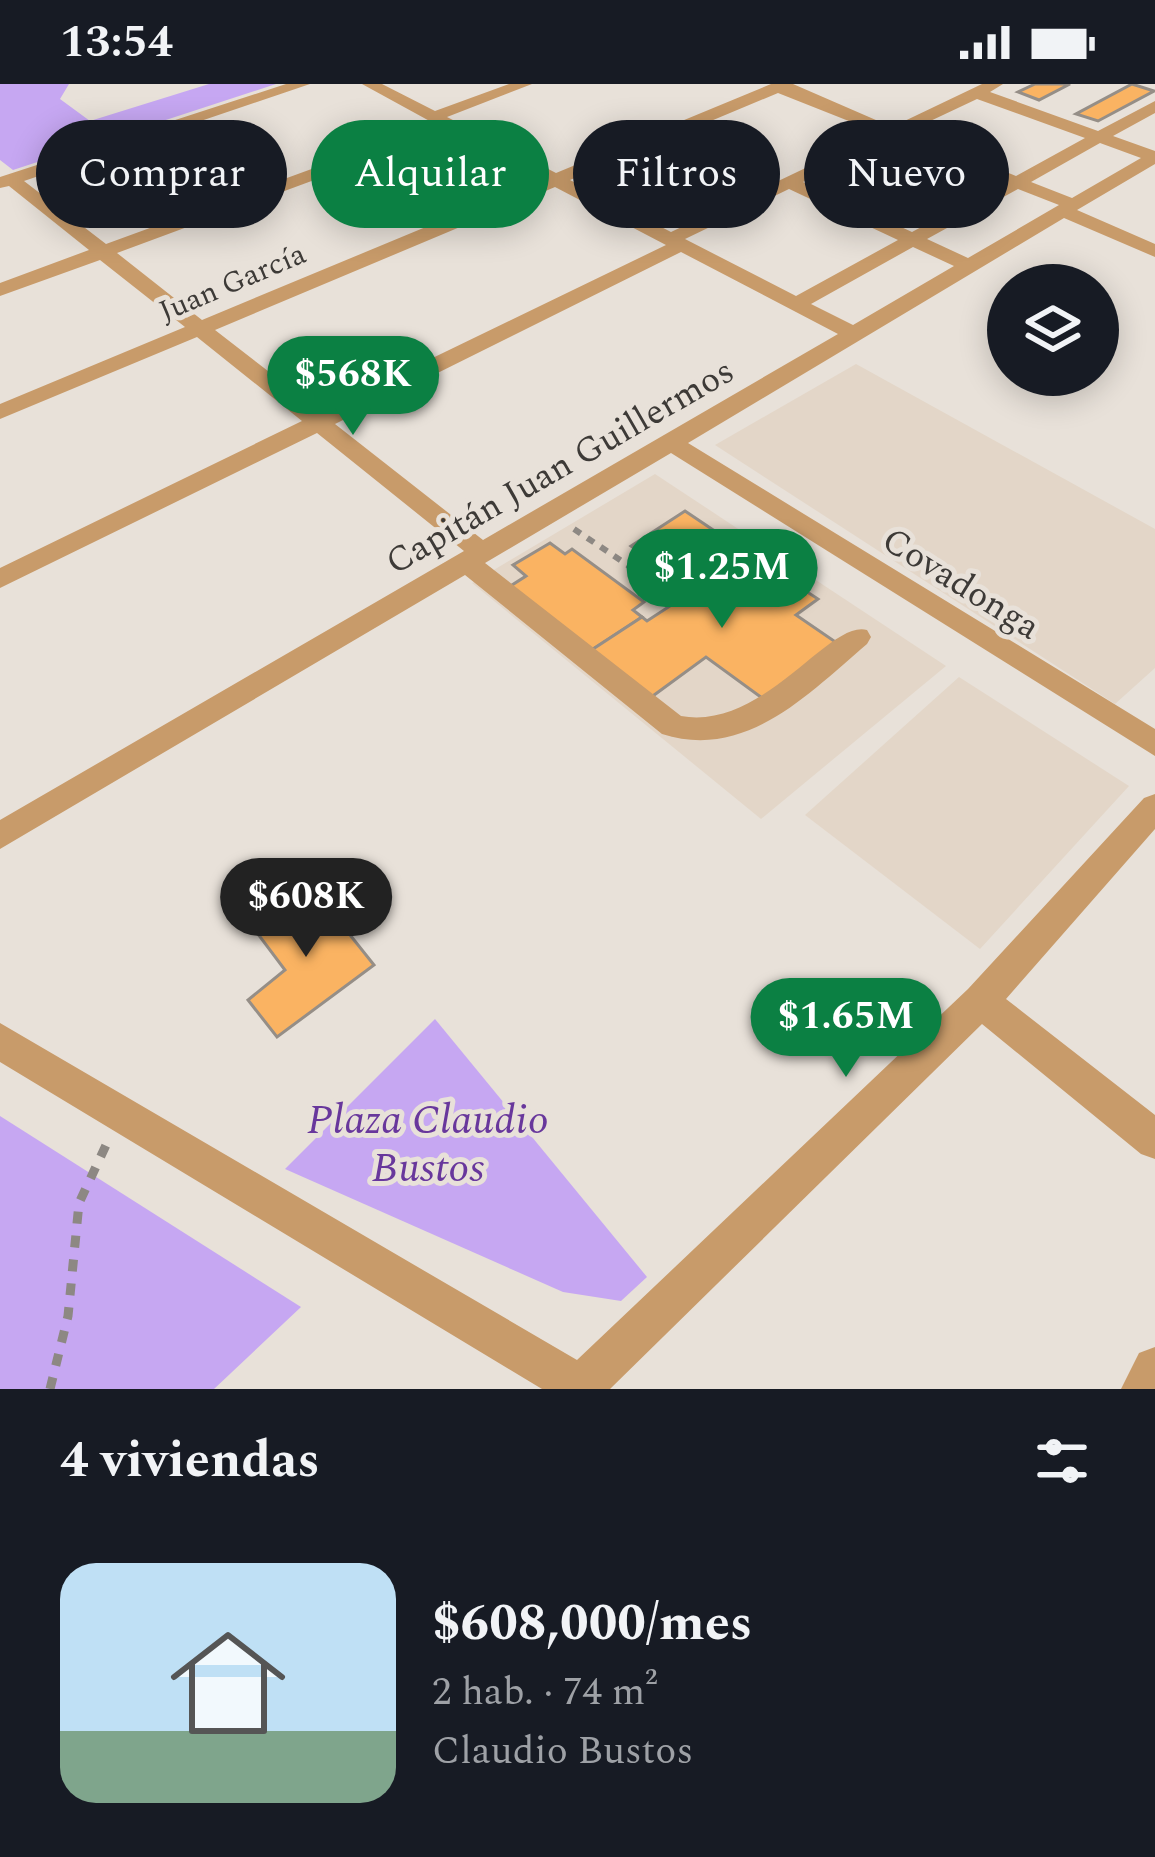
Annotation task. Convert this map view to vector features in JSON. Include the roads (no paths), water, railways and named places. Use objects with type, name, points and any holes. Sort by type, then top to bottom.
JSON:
[{"type":"street","points":[[5,181],[302,84]]},
{"type":"street","points":[[370,84],[438,120]]},
{"type":"street","points":[[442,120],[524,84]]},
{"type":"street","points":[[919,120],[995,84]]},
{"type":"street","points":[[781,86],[862,120]]},
{"type":"street","name":"Juan García","points":[[0,412],[781,86]]},
{"type":"street","points":[[976,92],[1155,157]]},
{"type":"street","points":[[796,304],[1155,106]]},
{"type":"street","name":"Capitán Juan Guillermos","points":[[0,836],[1155,157]]},
{"type":"street","points":[[0,290],[311,171]]},
{"type":"street","points":[[0,579],[804,176]]},
{"type":"street","points":[[549,178],[854,334]]},
{"type":"street","points":[[1009,179],[1155,251]]},
{"type":"street","points":[[5,181],[103,252],[318,423],[673,726],[697,734],[756,717],[857,637]]},
{"type":"street","points":[[790,183],[969,266]]},
{"type":"street","name":"Covadonga","points":[[670,442],[1155,744]]},
{"type":"street","points":[[0,1040],[581,1388],[981,1001],[1155,807]]},
{"type":"street","points":[[981,1001],[1155,1140]]},
{"type":"street","points":[[1143,1389],[1155,1370]]},
{"type":"park label","name":"Plaza Claudio Bustos","points":[[428,1142]]}]
